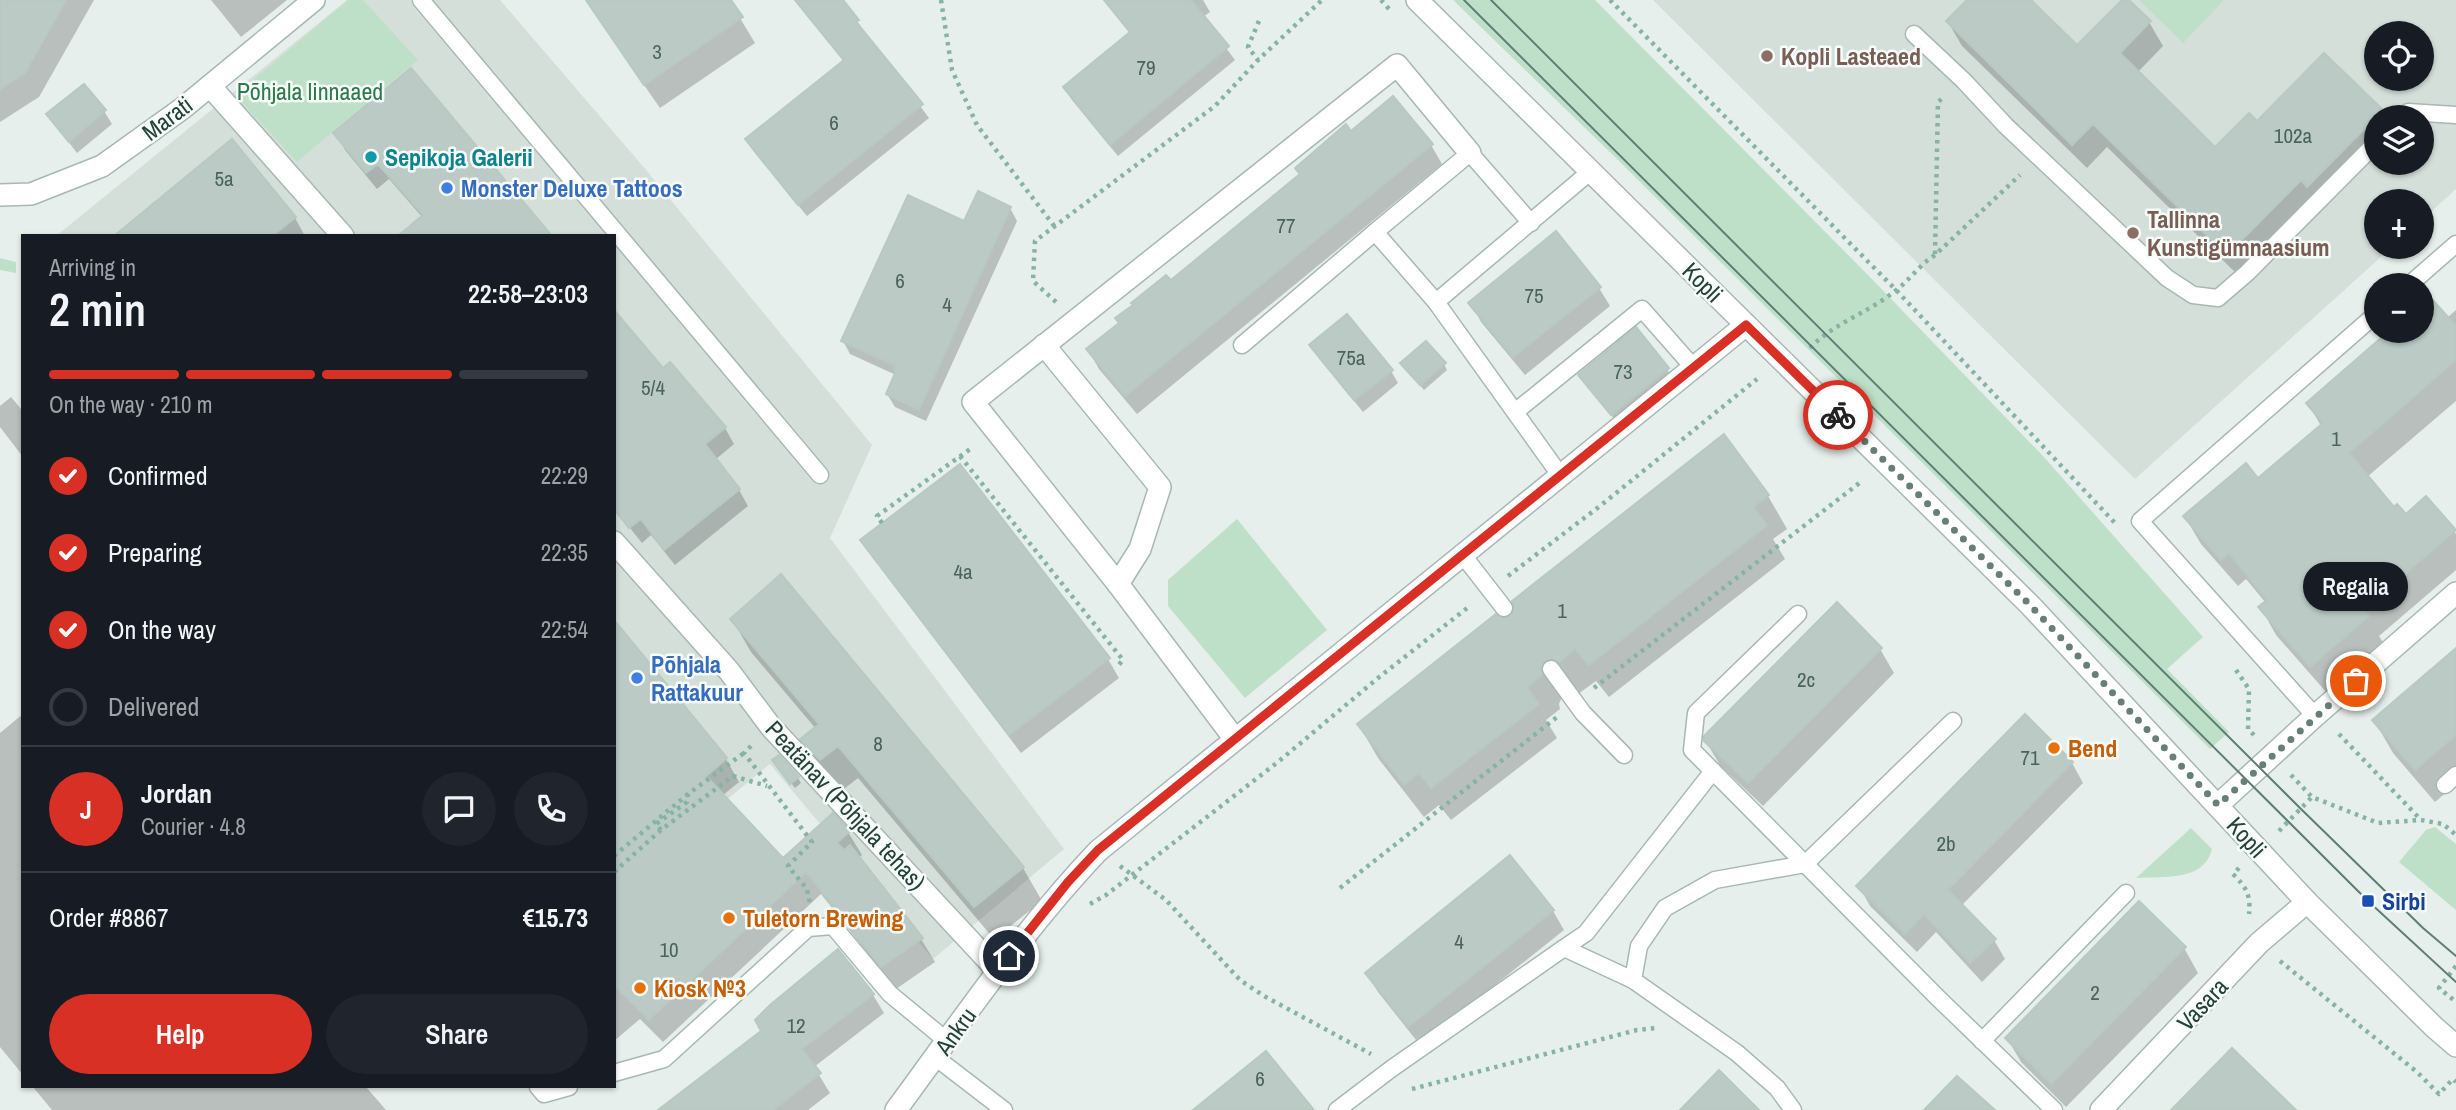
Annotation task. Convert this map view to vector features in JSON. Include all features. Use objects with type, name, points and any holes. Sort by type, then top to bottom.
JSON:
[{"type":"street","name":"Marati","points":[[0,195],[31,194],[102,166],[210,86],[314,0]]},
{"type":"street","name":"Kopli","points":[[1417,0],[2030,605],[2307,902],[2456,1046]]},
{"type":"street","points":[[1234,738],[1118,584],[973,402],[1397,65],[1469,153]]},
{"type":"street","points":[[210,86],[342,234]]},
{"type":"street","name":"Ankru","points":[[896,1110],[998,971],[1068,882],[1098,850],[1746,325]]},
{"type":"street","points":[[1044,345],[1160,486],[1140,549],[1118,584]]},
{"type":"street","name":"Peatänav (Põhjala tehas)","points":[[616,544],[729,671],[771,727],[998,971]]},
{"type":"street","points":[[2218,805],[2456,593]]},
{"type":"street","name":"Vasara","points":[[2101,1110],[2259,943],[2307,902]]},
{"type":"lane","points":[[421,0],[820,475]]},
{"type":"lane","points":[[1914,34],[2039,158],[2167,278],[2193,295],[2218,298],[2364,156]]},
{"type":"lane","points":[[2434,114],[2456,115]]},
{"type":"lane","points":[[1242,345],[1469,153],[1531,223]]},
{"type":"lane","points":[[1436,302],[1591,171]]},
{"type":"lane","points":[[1375,232],[1436,302],[1560,475]]},
{"type":"lane","points":[[2423,273],[2456,244]]},
{"type":"lane","points":[[1514,412],[1642,309],[1693,367]]},
{"type":"lane","points":[[2315,716],[2140,522],[2364,324]]},
{"type":"lane","points":[[1462,554],[1504,608]]},
{"type":"lane","points":[[1798,614],[1696,713],[1692,750],[2054,1110]]},
{"type":"lane","points":[[1551,668],[1576,702],[1624,755]]},
{"type":"lane","points":[[1633,980],[1639,946],[1665,908],[1715,880],[1805,864],[1954,721]]},
{"type":"lane","points":[[1337,1110],[1391,1069],[1586,933],[1713,771]]},
{"type":"lane","points":[[1982,1041],[2126,893]]},
{"type":"lane","points":[[616,1072],[664,1059],[808,928],[833,926],[941,1049],[1004,1110]]},
{"type":"lane","points":[[1564,948],[1633,980],[1737,1054],[1777,1088],[1793,1110]]},
{"type":"lane","points":[[539,1088],[544,1094],[565,1088]]},
{"type":"path","points":[[941,0],[952,70],[977,125],[1055,227]]},
{"type":"path","points":[[1076,320],[1033,281],[1035,241],[1215,106],[1258,60],[1322,0]]},
{"type":"path","points":[[1610,0],[1897,290],[2122,532]]},
{"type":"path","points":[[1258,60],[1248,47],[1259,21]]},
{"type":"path","points":[[1935,255],[1938,102],[1964,81]]},
{"type":"path","points":[[1790,368],[1826,334],[1864,314],[1897,290],[1919,264],[1935,255],[2039,158]]},
{"type":"path","points":[[1747,369],[1766,388]]},
{"type":"path","points":[[1083,907],[1106,895],[1278,762],[1378,678],[1600,506],[1757,379]]},
{"type":"path","points":[[882,523],[877,516],[996,430]]},
{"type":"path","points":[[960,456],[1123,660],[1116,668]]},
{"type":"path","points":[[1853,471],[1872,490]]},
{"type":"path","points":[[1340,888],[1862,481]]},
{"type":"path","points":[[2233,667],[2249,689],[2248,729],[2258,739]]},
{"type":"path","points":[[2339,734],[2421,820]]},
{"type":"path","points":[[616,854],[688,793],[744,753]]},
{"type":"path","points":[[754,767],[812,842],[788,866],[807,889],[816,928]]},
{"type":"path","points":[[2288,772],[2312,797],[2378,823],[2421,820],[2443,824],[2456,835]]},
{"type":"path","points":[[616,870],[662,830],[733,776],[769,786]]},
{"type":"path","points":[[662,830],[656,824],[687,802],[688,793]]},
{"type":"path","points":[[2279,831],[2312,797]]},
{"type":"path","points":[[2230,859],[2239,869],[2233,874],[2246,887],[2250,902],[2249,916]]},
{"type":"path","points":[[1132,875],[1166,900],[1240,980],[1264,996],[1367,1051],[1391,1069]]},
{"type":"path","points":[[2271,954],[2417,1072],[2439,1094],[2453,1079],[2456,1082]]},
{"type":"path","points":[[2456,965],[2439,988],[2456,1002]]},
{"type":"path","points":[[1412,1089],[1637,1030],[1695,1024]]},
{"type":"shaded area","points":[[347,0],[500,0],[647,171],[872,445],[830,538],[1064,849],[933,959],[770,764],[618,889],[616,887],[616,234],[58,234]]},
{"type":"shaded area","name":"Tallinna Kunstigümnaasium","points":[[1653,0],[2456,0],[2456,189],[2434,209],[2434,189],[2364,189],[2364,259],[2379,259],[2135,479]]},
{"type":"green space","name":"Põhjala linnaaed","points":[[348,0],[363,0],[418,60],[297,162],[235,95]]},
{"type":"green space","points":[[1453,0],[1595,0],[2043,456],[2203,637],[2167,669],[2229,732],[2210,749],[1618,160]]},
{"type":"green space","points":[[2139,0],[2224,0],[2183,43]]},
{"type":"green space","points":[[0,258],[16,262],[16,273],[0,270]]},
{"type":"green space","points":[[1237,519],[1327,630],[1245,698],[1168,606],[1168,580]]},
{"type":"green space","points":[[2435,827],[2456,844],[2456,910],[2399,862],[2426,830]]},
{"type":"green space","points":[[2191,828],[2212,849],[2208,860],[2201,867],[2170,877],[2136,878]]},
{"type":"building","points":[[0,0],[66,0],[25,73],[0,89]]},
{"type":"building","points":[[586,0],[731,0],[743,17],[644,85]]},
{"type":"building","points":[[795,0],[843,0],[859,20],[856,22],[923,104],[798,205],[745,139],[844,60]]},
{"type":"building","points":[[1104,0],[1191,0],[1229,46],[1110,145],[1063,87],[1130,32]]},
{"type":"building","points":[[1967,0],[2031,0],[2077,45],[2122,0],[2129,0],[2151,21],[2120,53],[2215,147],[2249,113],[2257,121],[2324,53],[2378,105],[2364,105],[2364,129],[2307,187],[2301,180],[2227,255],[2093,124],[2072,145],[1946,21]]},
{"type":"building","points":[[411,68],[550,234],[400,234],[423,215],[378,164],[366,173],[333,133]]},
{"type":"building","points":[[84,84],[106,110],[69,142],[46,114]]},
{"type":"building","points":[[1393,96],[1433,144],[1125,396],[1086,349],[1119,323],[1115,318],[1133,305],[1131,303],[1166,275],[1171,280],[1300,174],[1295,168],[1346,124],[1351,131]]},
{"type":"building","points":[[232,139],[296,217],[275,234],[116,234]]},
{"type":"building","points":[[978,191],[1011,207],[919,410],[886,394],[896,366],[841,341],[908,195],[964,221]]},
{"type":"building","points":[[1556,231],[1601,287],[1513,357],[1468,303]]},
{"type":"building","points":[[2434,301],[2456,326],[2456,360],[2349,453],[2394,507],[2397,504],[2406,514],[2426,496],[2456,530],[2364,609],[2369,616],[2310,667],[2258,607],[2267,600],[2229,553],[2221,560],[2183,516],[2246,463],[2258,478],[2323,423],[2306,403],[2375,343],[2434,343]]},
{"type":"building","points":[[616,312],[663,368],[670,362],[726,427],[705,444],[740,489],[664,550],[641,519],[629,528],[616,512]]},
{"type":"building","points":[[1347,314],[1393,370],[1354,400],[1309,345]]},
{"type":"building","points":[[1636,327],[1669,368],[1611,415],[1578,375]]},
{"type":"building","points":[[1426,341],[1446,363],[1420,385],[1400,363]]},
{"type":"building","points":[[1724,434],[1769,495],[1753,507],[1767,525],[1589,665],[1575,649],[1559,662],[1551,659],[1544,661],[1542,675],[1527,687],[1539,704],[1431,788],[1419,773],[1404,785],[1357,724],[1496,614],[1505,618],[1511,616],[1514,607],[1512,601]]},
{"type":"building","points":[[960,464],[1110,658],[1009,735],[860,540]]},
{"type":"building","points":[[781,574],[1024,867],[974,907],[838,746],[820,760],[800,739],[819,724],[730,619]]},
{"type":"building","points":[[1837,602],[1882,648],[1748,783],[1704,741],[1704,736]]},
{"type":"building","points":[[616,622],[727,758],[706,776],[783,858],[833,813],[850,831],[837,843],[844,850],[850,845],[923,938],[881,967],[806,872],[649,1020],[616,987]]},
{"type":"building","points":[[2456,648],[2456,735],[2415,770],[2372,720]]},
{"type":"building","points":[[2025,714],[2073,762],[1948,890],[1996,939],[1970,963],[1924,914],[1905,934],[1856,886]]},
{"type":"building","points":[[779,755],[799,777],[790,784],[772,760]]},
{"type":"building","points":[[1510,855],[1554,910],[1408,1027],[1365,973]]},
{"type":"building","points":[[2139,901],[2186,947],[2051,1084],[2005,1038]]},
{"type":"building","points":[[838,949],[874,994],[802,1049],[821,1073],[773,1110],[658,1110],[761,1031],[755,1020]]},
{"type":"building","points":[[2232,1048],[2296,1110],[2171,1110]]},
{"type":"building","points":[[1266,1051],[1314,1110],[1193,1110]]},
{"type":"building","points":[[1719,1070],[1759,1110],[1680,1110]]},
{"type":"building","points":[[1957,1076],[1995,1110],[1924,1110]]},
{"type":"tram line","points":[[1464,0],[2368,901],[2456,982]]},
{"type":"tram line","points":[[1491,0],[2301,809],[2423,928],[2456,956]]},
{"type":"way so far","points":[[1838,415],[2030,605],[2218,805],[2356,681]]},
{"type":"place","name":"Kopli Lasteaed","points":[[1767,56]]},
{"type":"place","name":"Sepikoja Galerii","points":[[371,157]]},
{"type":"place","name":"Monster Deluxe Tattoos","points":[[447,188]]},
{"type":"place","name":"Tallinna Kunstigümnaasium","points":[[2133,233]]},
{"type":"place","name":"Põhjala Rattakuur","points":[[637,678]]},
{"type":"place","name":"Regalia","points":[[2356,681]]},
{"type":"place","name":"Bend","points":[[2054,748]]},
{"type":"place","name":"Sirbi","points":[[2368,901]]},
{"type":"place","name":"Tuletorn Brewing","points":[[729,918]]},
{"type":"place","name":"Kiosk №3","points":[[640,988]]},
{"type":"route","points":[[1009,956],[1068,882],[1098,850],[1746,325],[1838,415]]}]
